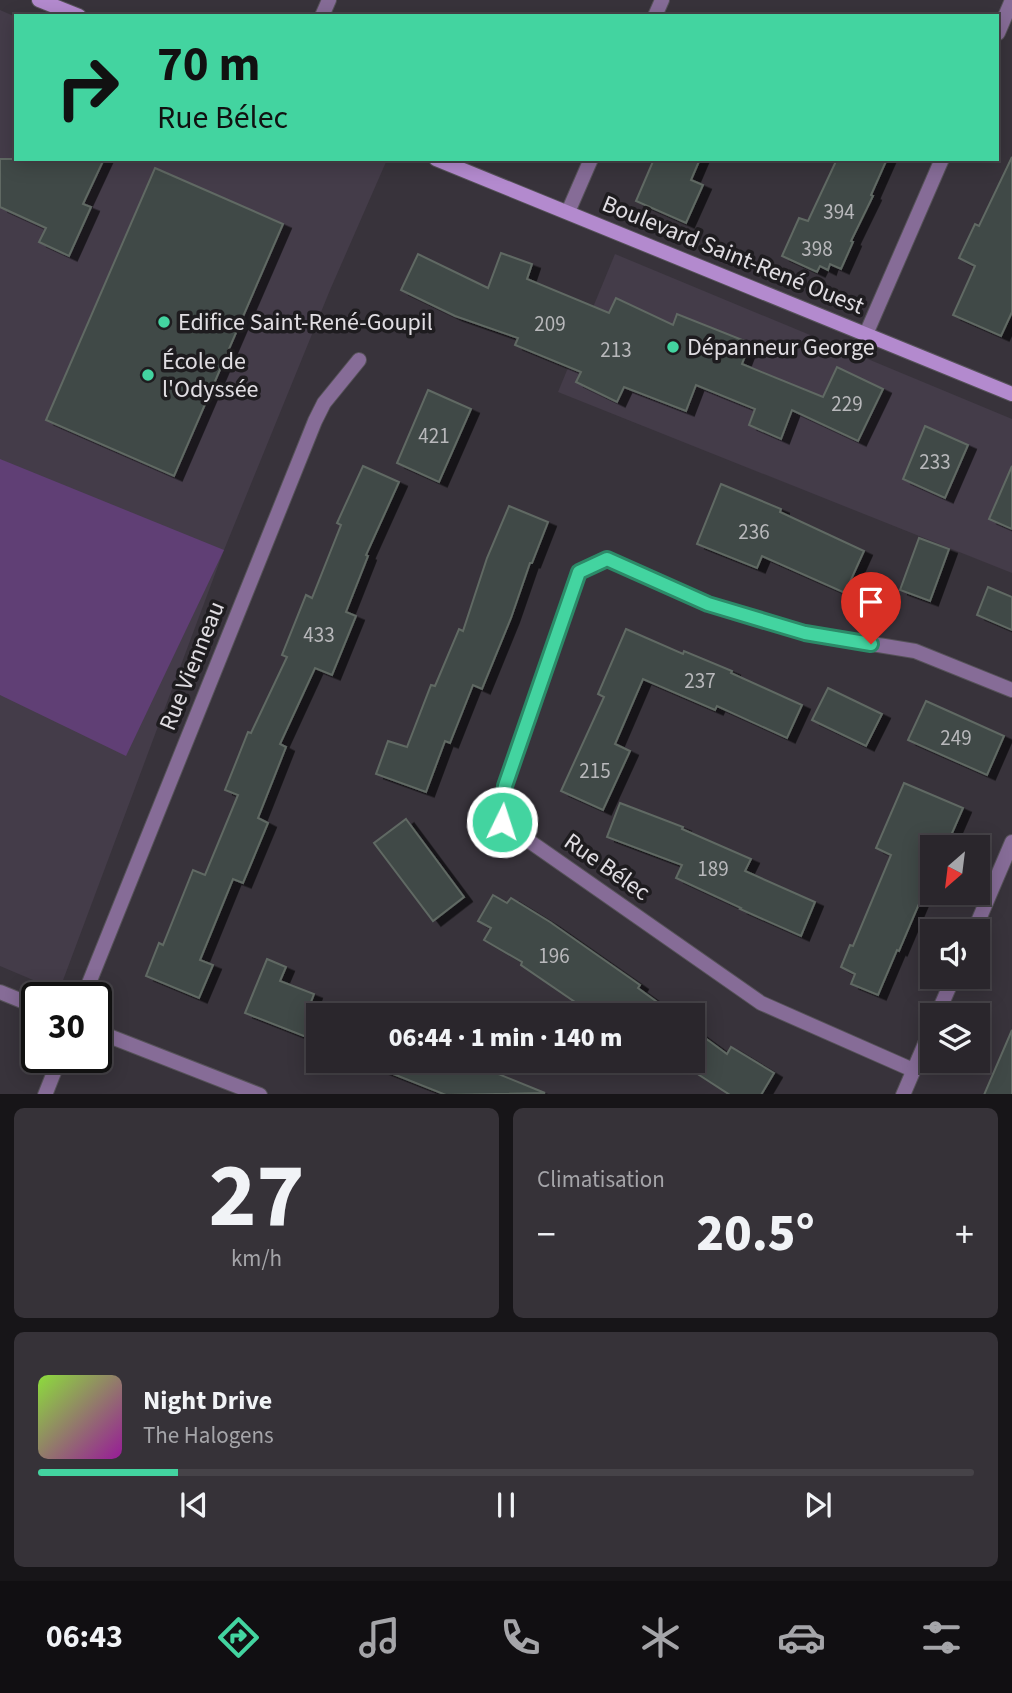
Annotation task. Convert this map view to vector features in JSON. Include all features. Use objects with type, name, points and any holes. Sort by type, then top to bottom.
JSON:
[{"type":"street","points":[[39,0],[60,4],[76,14]]},
{"type":"street","points":[[999,31],[1012,0]]},
{"type":"street","name":"Boulevard Saint-René Ouest","points":[[441,161],[1012,394]]},
{"type":"street","points":[[568,212],[590,161]]},
{"type":"street","points":[[866,334],[941,161]]},
{"type":"street","name":"Rue Vienneau","points":[[89,982],[315,421],[324,403],[359,360]]},
{"type":"street","name":"Rue Bélec","points":[[913,1070],[761,1003],[502,822],[505,786],[579,572],[607,559],[708,604],[805,633],[915,651],[1012,690]]},
{"type":"street","points":[[979,919],[1012,842]]},
{"type":"street","points":[[0,992],[21,1001]]},
{"type":"street","points":[[112,1037],[260,1094]]},
{"type":"street","points":[[903,1094],[920,1054]]},
{"type":"street","points":[[45,1094],[54,1073]]},
{"type":"shaded area","points":[[0,10],[14,16],[14,161],[386,162],[330,290],[224,550],[62,982],[38,982],[0,966]]},
{"type":"shaded area","points":[[615,254],[1012,419],[1012,573],[558,392]]},
{"type":"shaded area","points":[[0,459],[224,550],[126,756],[0,695]]},
{"type":"building","points":[[1012,157],[1012,312],[1001,336],[953,315],[975,266],[959,258],[975,224],[979,226]]},
{"type":"building","points":[[0,159],[103,161],[83,204],[91,207],[69,256],[39,242],[46,228],[0,207]]},
{"type":"building","points":[[653,161],[699,161],[691,180],[703,185],[686,223],[636,201]]},
{"type":"building","points":[[836,161],[886,161],[841,269],[830,264],[828,270],[820,266],[817,272],[782,256],[799,218],[808,221]]},
{"type":"building","name":"Edifice Saint-René-Goupil","points":[[155,168],[283,224],[174,476],[46,420]]},
{"type":"building","points":[[501,253],[532,264],[527,279],[609,313],[616,298],[673,325],[677,314],[750,343],[742,364],[823,397],[837,367],[883,389],[858,441],[792,410],[781,439],[749,425],[755,409],[696,385],[686,411],[624,387],[617,402],[576,382],[581,372],[515,345],[518,338],[455,316],[401,290],[418,254],[488,288]]},
{"type":"building","points":[[428,390],[471,409],[439,482],[397,463]]},
{"type":"building","points":[[925,426],[968,445],[945,498],[903,479]]},
{"type":"building","points":[[363,466],[399,482],[366,555],[368,556],[346,612],[356,616],[332,675],[315,668],[280,744],[286,747],[258,818],[268,823],[243,883],[233,879],[200,960],[213,965],[199,998],[146,976],[159,943],[163,945],[193,870],[205,875],[238,795],[225,790],[248,732],[251,733],[287,657],[282,655],[306,595],[312,598],[341,525],[337,523]]},
{"type":"building","points":[[1012,466],[1012,529],[989,519]]},
{"type":"building","points":[[721,484],[781,509],[780,512],[864,551],[845,593],[762,556],[757,568],[697,544]]},
{"type":"building","points":[[509,506],[548,522],[482,689],[473,685],[450,743],[445,741],[426,792],[376,774],[388,741],[407,747],[431,685],[435,686],[459,629],[463,631],[487,558]]},
{"type":"building","points":[[919,538],[949,549],[930,601],[900,590]]},
{"type":"building","points":[[988,587],[1012,597],[1012,630],[977,615]]},
{"type":"building","points":[[626,629],[683,654],[684,651],[732,671],[731,673],[802,705],[787,738],[717,706],[715,710],[643,679],[615,744],[630,751],[603,810],[561,791],[604,697],[598,694]]},
{"type":"building","points":[[828,688],[882,714],[866,746],[812,720]]},
{"type":"building","points":[[926,701],[1004,736],[987,775],[908,740]]},
{"type":"building","points":[[904,783],[963,808],[951,835],[920,835],[920,902],[878,995],[851,984],[855,974],[841,967],[850,945],[853,946],[891,855],[876,848]]},
{"type":"building","points":[[620,803],[683,827],[682,829],[751,859],[745,871],[815,902],[801,936],[676,878],[682,865],[607,837]]},
{"type":"building","points":[[406,819],[464,897],[433,921],[374,843]]},
{"type":"building","points":[[493,895],[507,903],[511,898],[640,985],[638,988],[659,1003],[576,1003],[521,965],[522,962],[484,940],[491,928],[478,921]]},
{"type":"building","points":[[267,959],[286,967],[280,981],[314,994],[311,1002],[313,1003],[306,1003],[306,1037],[245,1013]]},
{"type":"building","points":[[1012,1030],[1012,1094],[984,1094]]},
{"type":"building","points":[[705,1038],[727,1054],[731,1047],[774,1073],[762,1094],[728,1094],[696,1073],[705,1073]]},
{"type":"building","points":[[391,1073],[496,1073],[545,1093],[496,1094],[443,1094]]},
{"type":"place","name":"Edifice Saint-René-Goupil","points":[[164,322]]},
{"type":"place","name":"Dépanneur George","points":[[673,347]]},
{"type":"place","name":"École de l'Odyssée","points":[[148,375]]},
{"type":"route","points":[[502,822],[505,786],[579,572],[593,565],[607,559],[708,604],[805,633],[871,644]]}]
